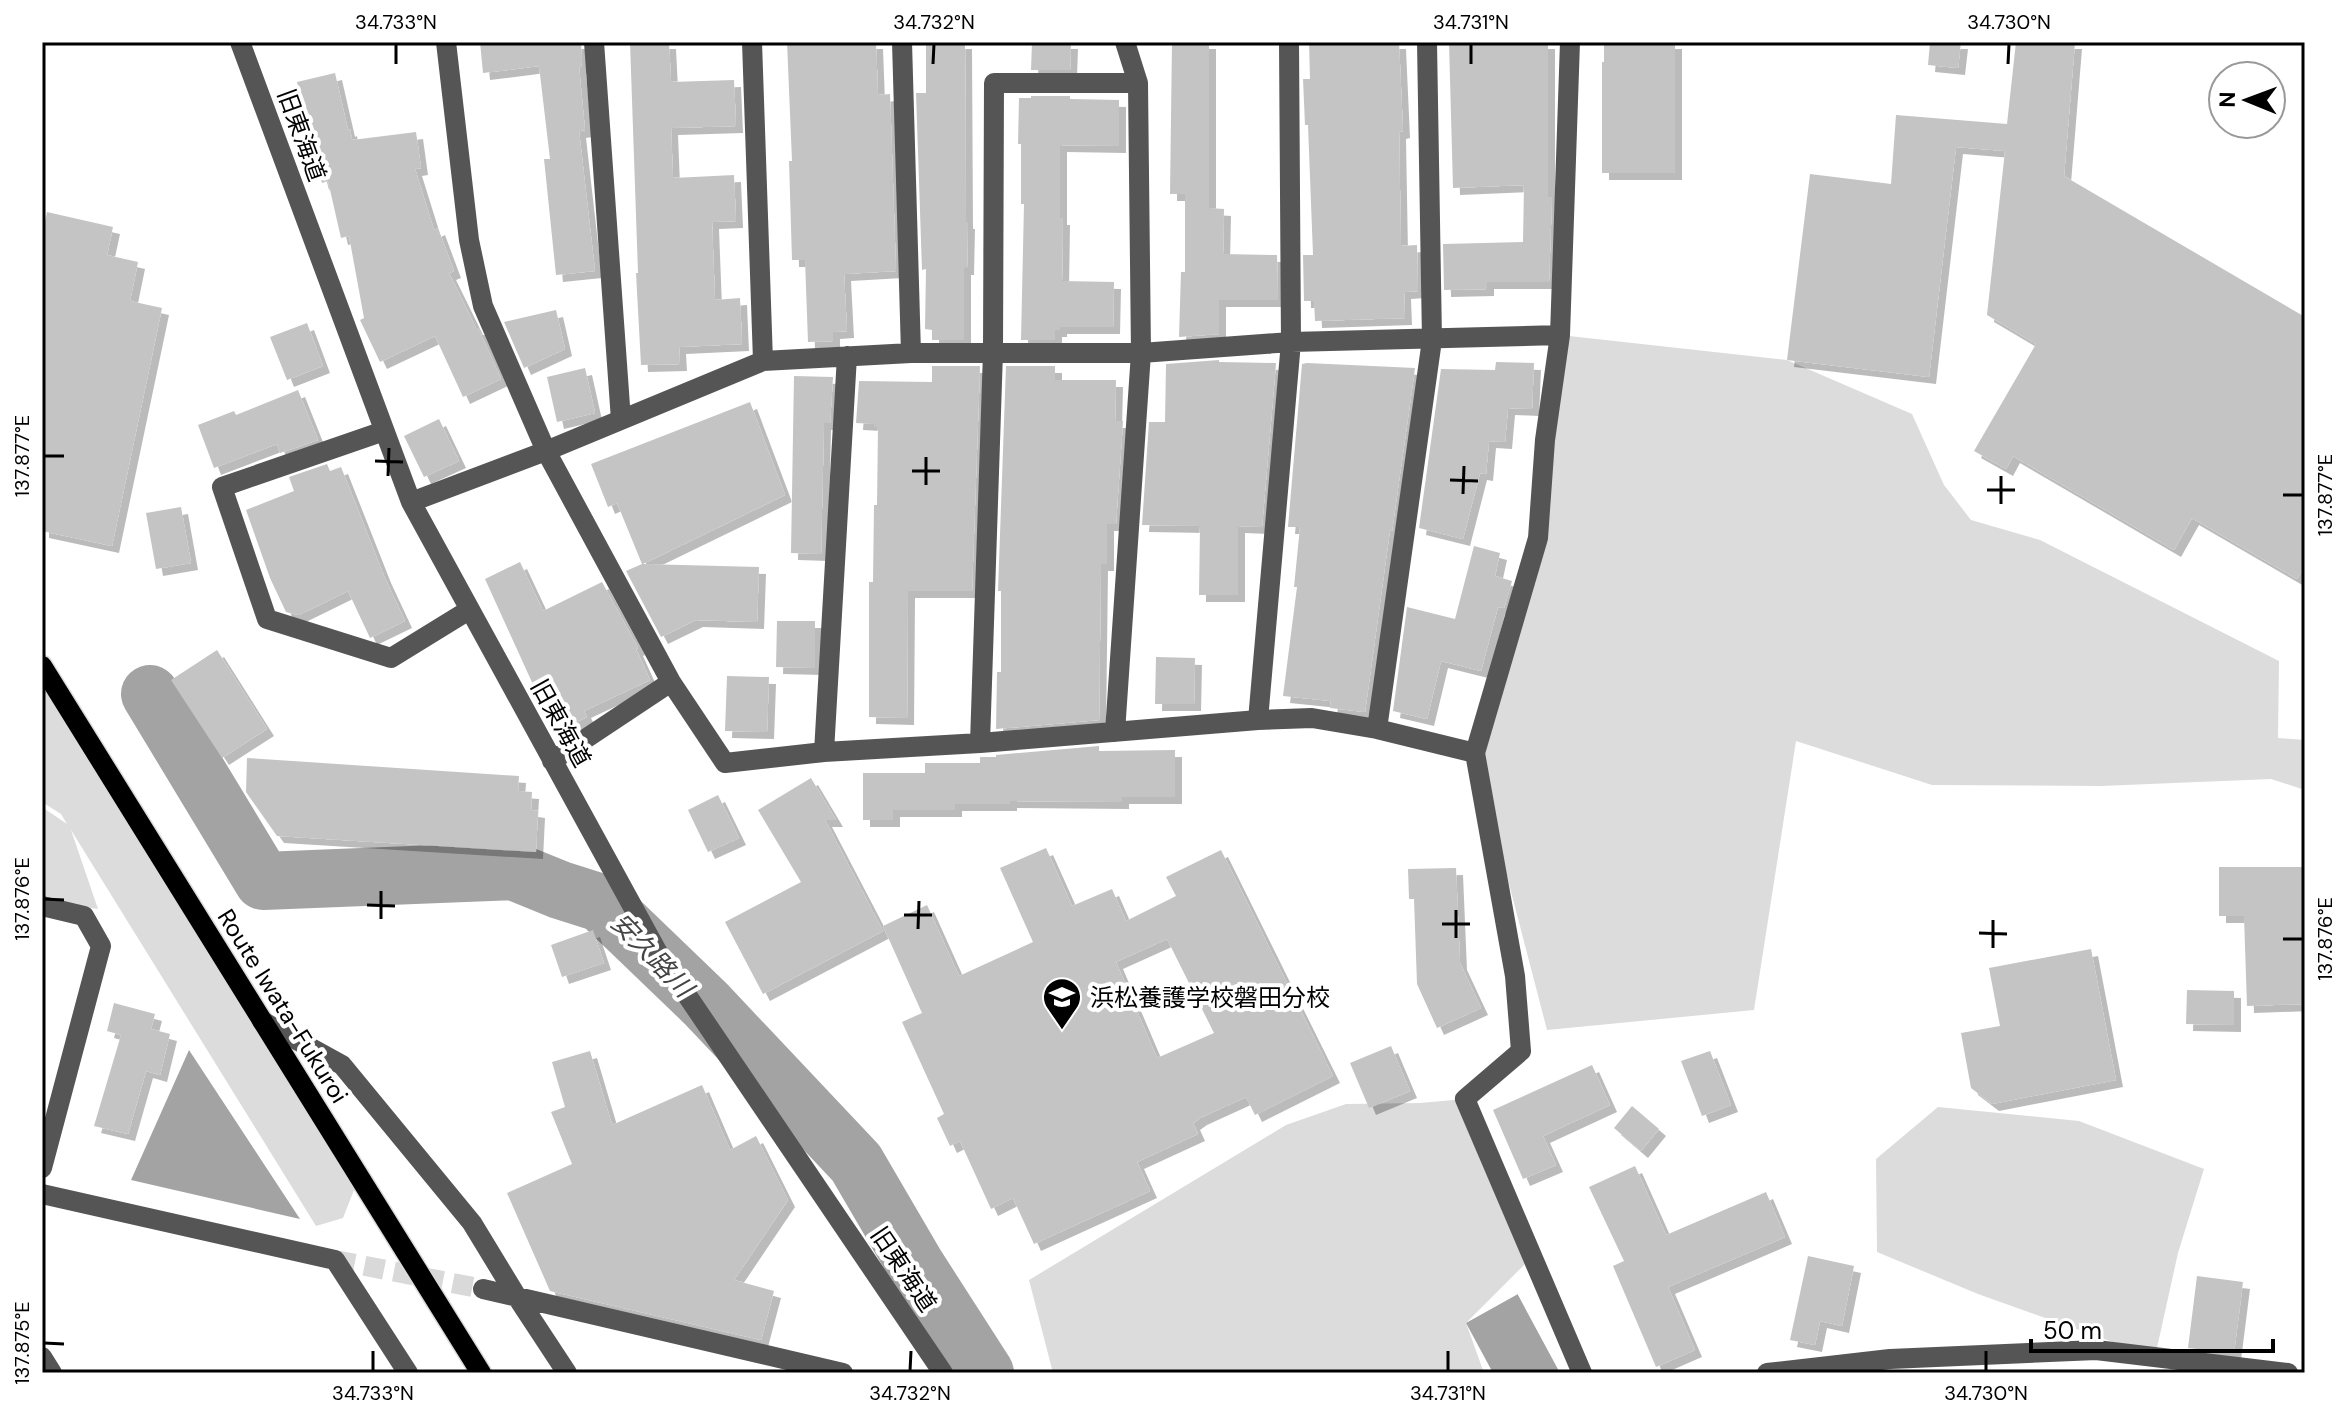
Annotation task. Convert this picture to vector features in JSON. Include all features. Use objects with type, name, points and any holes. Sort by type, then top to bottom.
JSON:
[{"type":"main road","name":"Route Iwata-Fukuroi","points":[[42,666],[481,1373]]},
{"type":"street","name":"旧東海道","points":[[240,42],[411,502],[657,951],[943,1373]]},
{"type":"street","points":[[446,42],[469,240],[483,306],[546,451],[671,682],[725,763],[824,752],[1312,718],[1377,729],[1475,753]]},
{"type":"street","points":[[594,42],[621,420]]},
{"type":"street","points":[[752,42],[763,361]]},
{"type":"street","points":[[902,42],[911,353]]},
{"type":"street","points":[[1115,732],[1141,353],[1138,83],[1125,42]]},
{"type":"street","points":[[1258,720],[1291,342],[1289,42]]},
{"type":"street","points":[[1377,729],[1432,340],[1427,42]]},
{"type":"street","points":[[1570,42],[1560,335],[1545,440],[1538,538],[1475,753],[1515,976],[1521,1051],[1465,1099],[1582,1373]]},
{"type":"street","points":[[980,743],[993,352],[994,83],[1138,83]]},
{"type":"street","points":[[411,502],[546,451],[763,361],[911,353],[1141,353],[1291,342],[1560,335]]},
{"type":"street","points":[[824,752],[847,356]]},
{"type":"street","points":[[384,431],[222,487],[267,619],[391,658],[469,610]]},
{"type":"street","points":[[552,761],[671,682]]},
{"type":"street","points":[[42,906],[84,916],[101,946],[42,1168]]},
{"type":"street","points":[[262,1021],[342,1065],[472,1223],[567,1373]]},
{"type":"street","points":[[42,1194],[335,1260],[408,1373]]},
{"type":"street","points":[[483,1289],[843,1373]]},
{"type":"street","points":[[1767,1373],[1890,1359],[2096,1350],[2288,1373]]},
{"type":"street","points":[[42,1357],[52,1373]]},
{"type":"shaded area","points":[[1560,335],[1787,360],[1912,414],[1944,485],[1971,520],[2040,540],[2279,661],[2278,738],[2305,740],[2305,790],[2271,779],[2101,786],[1932,785],[1796,741],[1754,1010],[1547,1030],[1475,753],[1538,538]]},
{"type":"shaded area","points":[[42,688],[141,826],[359,1177],[343,1218],[316,1226],[71,830],[98,909],[42,900],[42,807],[67,824],[61,814],[42,802]]},
{"type":"shaded area","points":[[189,1050],[300,1219],[131,1180]]},
{"type":"shaded area","points":[[1465,1099],[1532,1257],[1466,1323],[1484,1373],[1053,1373],[1029,1280],[1286,1125],[1346,1104]]},
{"type":"shaded area","points":[[1938,1107],[2079,1121],[2204,1169],[2178,1253],[2155,1357],[1978,1294],[1877,1252],[1876,1159]]},
{"type":"shaded area","points":[[1518,1294],[1560,1373],[1493,1373],[1466,1323]]},
{"type":"building","points":[[480,42],[581,42],[582,61],[579,67],[585,130],[579,131],[595,271],[556,275],[544,159],[550,159],[539,66],[483,73]]},
{"type":"building","points":[[630,42],[669,42],[671,82],[734,80],[736,126],[671,128],[673,178],[734,175],[736,221],[712,222],[715,300],[740,298],[742,344],[679,347],[680,364],[641,365]]},
{"type":"building","points":[[787,42],[876,42],[878,95],[890,94],[896,271],[844,274],[847,331],[833,332],[833,341],[808,342],[805,260],[792,260]]},
{"type":"building","points":[[926,42],[965,42],[968,222],[967,268],[964,268],[964,340],[932,340],[932,330],[925,329],[926,269],[922,270],[916,93],[926,93]]},
{"type":"building","points":[[1032,42],[1071,42],[1070,70],[1031,70]]},
{"type":"building","points":[[1172,42],[1209,42],[1209,208],[1224,209],[1223,254],[1277,255],[1278,300],[1219,300],[1219,334],[1179,337],[1181,272],[1185,272],[1185,194],[1170,194]]},
{"type":"building","points":[[1309,42],[1399,42],[1403,131],[1399,132],[1401,246],[1417,245],[1418,291],[1404,292],[1405,318],[1315,321],[1314,301],[1304,301],[1303,255],[1313,255],[1303,79],[1310,79]]},
{"type":"building","points":[[1449,42],[1548,42],[1548,197],[1552,197],[1549,282],[1487,282],[1487,289],[1444,290],[1443,244],[1523,242],[1524,185],[1453,188]]},
{"type":"building","points":[[1604,42],[1675,42],[1675,173],[1602,173]]},
{"type":"building","points":[[1930,42],[1961,42],[1958,68],[1928,65]]},
{"type":"building","points":[[2016,42],[2075,42],[2064,176],[2305,317],[2305,566],[2297,579],[2192,518],[2174,550],[2013,456],[2006,469],[1974,451],[2036,344],[1987,315],[2005,151],[1956,147],[1929,377],[1787,360],[1810,174],[1891,184],[1896,115],[2007,124]]},
{"type":"building","points":[[335,73],[352,140],[416,132],[421,168],[415,169],[434,230],[438,228],[454,271],[449,273],[501,379],[463,397],[435,336],[380,362],[360,320],[364,318],[349,236],[341,238],[328,181],[322,183],[297,82]]},
{"type":"building","points":[[1019,98],[1119,100],[1119,146],[1060,145],[1062,281],[1114,282],[1113,327],[1060,327],[1060,330],[1055,330],[1055,340],[1021,340],[1024,204],[1021,204],[1021,144],[1018,144]]},
{"type":"building","points":[[47,212],[113,227],[107,255],[138,262],[130,301],[162,308],[112,546],[42,531],[42,235]]},
{"type":"building","points":[[556,310],[565,349],[524,368],[504,322]]},
{"type":"building","points":[[307,323],[323,366],[287,380],[270,337]]},
{"type":"building","points":[[1219,360],[1276,363],[1262,527],[1238,526],[1238,595],[1199,595],[1200,526],[1142,525],[1149,422],[1165,422],[1166,364]]},
{"type":"building","points":[[1496,362],[1534,363],[1532,409],[1508,408],[1505,442],[1489,441],[1486,474],[1480,473],[1463,539],[1419,528],[1441,369],[1495,370]]},
{"type":"building","points":[[1302,364],[1415,368],[1365,712],[1330,708],[1331,701],[1283,696],[1297,587],[1294,587],[1300,527],[1288,527]]},
{"type":"building","points":[[932,366],[980,366],[972,591],[908,591],[907,718],[869,717],[869,582],[873,582],[878,427],[856,423],[859,381],[932,382]]},
{"type":"building","points":[[1006,366],[1055,366],[1055,380],[1116,380],[1115,421],[1123,421],[1116,524],[1107,524],[1107,564],[1101,564],[1099,720],[996,729],[997,672],[1001,672],[1001,591],[998,591]]},
{"type":"building","points":[[585,368],[595,413],[557,422],[547,377]]},
{"type":"building","points":[[794,376],[833,377],[830,423],[824,423],[821,554],[791,553]]},
{"type":"building","points":[[298,390],[318,440],[280,453],[277,444],[214,468],[198,425],[234,411],[236,415]]},
{"type":"building","points":[[750,402],[785,495],[643,564],[759,567],[757,622],[696,620],[661,637],[626,571],[642,564],[617,503],[608,507],[591,464]]},
{"type":"building","points":[[439,419],[459,461],[424,477],[404,436]]},
{"type":"building","points":[[327,464],[330,471],[341,467],[405,621],[370,638],[348,591],[299,615],[286,612],[270,578],[246,510],[294,491],[289,477]]},
{"type":"building","points":[[181,507],[191,563],[156,569],[146,513]]},
{"type":"building","points":[[1474,546],[1500,553],[1495,576],[1512,581],[1504,608],[1498,607],[1481,671],[1441,661],[1427,719],[1393,711],[1407,607],[1455,619]]},
{"type":"building","points":[[520,562],[543,611],[602,582],[638,648],[650,680],[584,711],[587,717],[553,733],[532,692],[536,691],[485,579]]},
{"type":"building","points":[[777,621],[815,621],[815,668],[776,667]]},
{"type":"building","points":[[217,650],[267,729],[222,758],[171,680]]},
{"type":"building","points":[[1156,657],[1195,658],[1194,704],[1155,704]]},
{"type":"building","points":[[727,676],[769,677],[767,732],[725,731]]},
{"type":"building","points":[[1099,746],[1099,751],[1175,750],[1175,797],[1122,797],[1122,802],[955,804],[955,810],[893,810],[893,820],[863,820],[863,773],[925,773],[925,763],[980,763],[980,757]]},
{"type":"building","points":[[247,758],[519,776],[518,791],[532,792],[531,810],[538,811],[536,852],[277,836],[246,792]]},
{"type":"building","points":[[811,778],[836,820],[825,820],[883,931],[763,994],[725,922],[801,882],[758,810]]},
{"type":"building","points":[[718,795],[739,838],[708,852],[688,810]]},
{"type":"building","points":[[1046,848],[1072,906],[1112,889],[1126,921],[1176,896],[1166,877],[1221,850],[1333,1076],[1255,1115],[1246,1097],[1200,1118],[1193,1123],[1198,1134],[1137,1162],[1150,1191],[1034,1244],[1013,1198],[991,1209],[960,1141],[950,1146],[937,1118],[944,1114],[902,1022],[922,1013],[883,926],[927,905],[959,976],[1033,942],[1000,868]],"holes":[[[1167,939],[1214,1033],[1157,1058],[1116,962]]]},
{"type":"building","points":[[2219,867],[2305,867],[2305,1004],[2247,1006],[2244,916],[2219,916]]},
{"type":"building","points":[[1456,868],[1460,963],[1481,1008],[1437,1028],[1417,984],[1414,899],[1409,899],[1408,869]]},
{"type":"building","points":[[593,930],[604,963],[562,977],[551,945]]},
{"type":"building","points":[[2091,949],[2116,1080],[1992,1104],[1971,1088],[1961,1033],[2000,1026],[1989,968]]},
{"type":"building","points":[[2187,990],[2234,991],[2234,1025],[2186,1024]]},
{"type":"building","points":[[114,1003],[155,1014],[151,1029],[170,1034],[160,1075],[146,1071],[128,1134],[94,1126],[121,1035],[107,1031]]},
{"type":"building","points":[[1391,1046],[1410,1091],[1369,1108],[1350,1063]]},
{"type":"building","points":[[590,1051],[612,1125],[702,1085],[730,1150],[756,1136],[788,1200],[734,1280],[774,1291],[761,1340],[550,1291],[507,1193],[572,1164],[551,1112],[565,1107],[552,1062]]},
{"type":"building","points":[[1710,1051],[1731,1105],[1702,1116],[1681,1061]]},
{"type":"building","points":[[1592,1065],[1610,1105],[1543,1136],[1556,1165],[1523,1179],[1493,1110]]},
{"type":"building","points":[[1632,1106],[1659,1129],[1641,1151],[1614,1128]]},
{"type":"building","points":[[1635,1166],[1666,1235],[1766,1192],[1785,1237],[1668,1287],[1695,1350],[1656,1367],[1613,1266],[1624,1261],[1589,1187]]},
{"type":"building","points":[[1808,1256],[1854,1266],[1842,1326],[1820,1321],[1815,1345],[1790,1340]]},
{"type":"building","points":[[2197,1276],[2243,1282],[2234,1353],[2188,1348]]},
{"type":"waterway","name":"安久路川","points":[[150,694],[263,881],[513,871],[601,903],[706,1004],[856,1163],[915,1264],[985,1373]]},
{"type":"tunnel","points":[[335,1260],[483,1289]]},
{"type":"place","name":"浜松養護学校磐田分校","points":[[1062,1031]]}]
